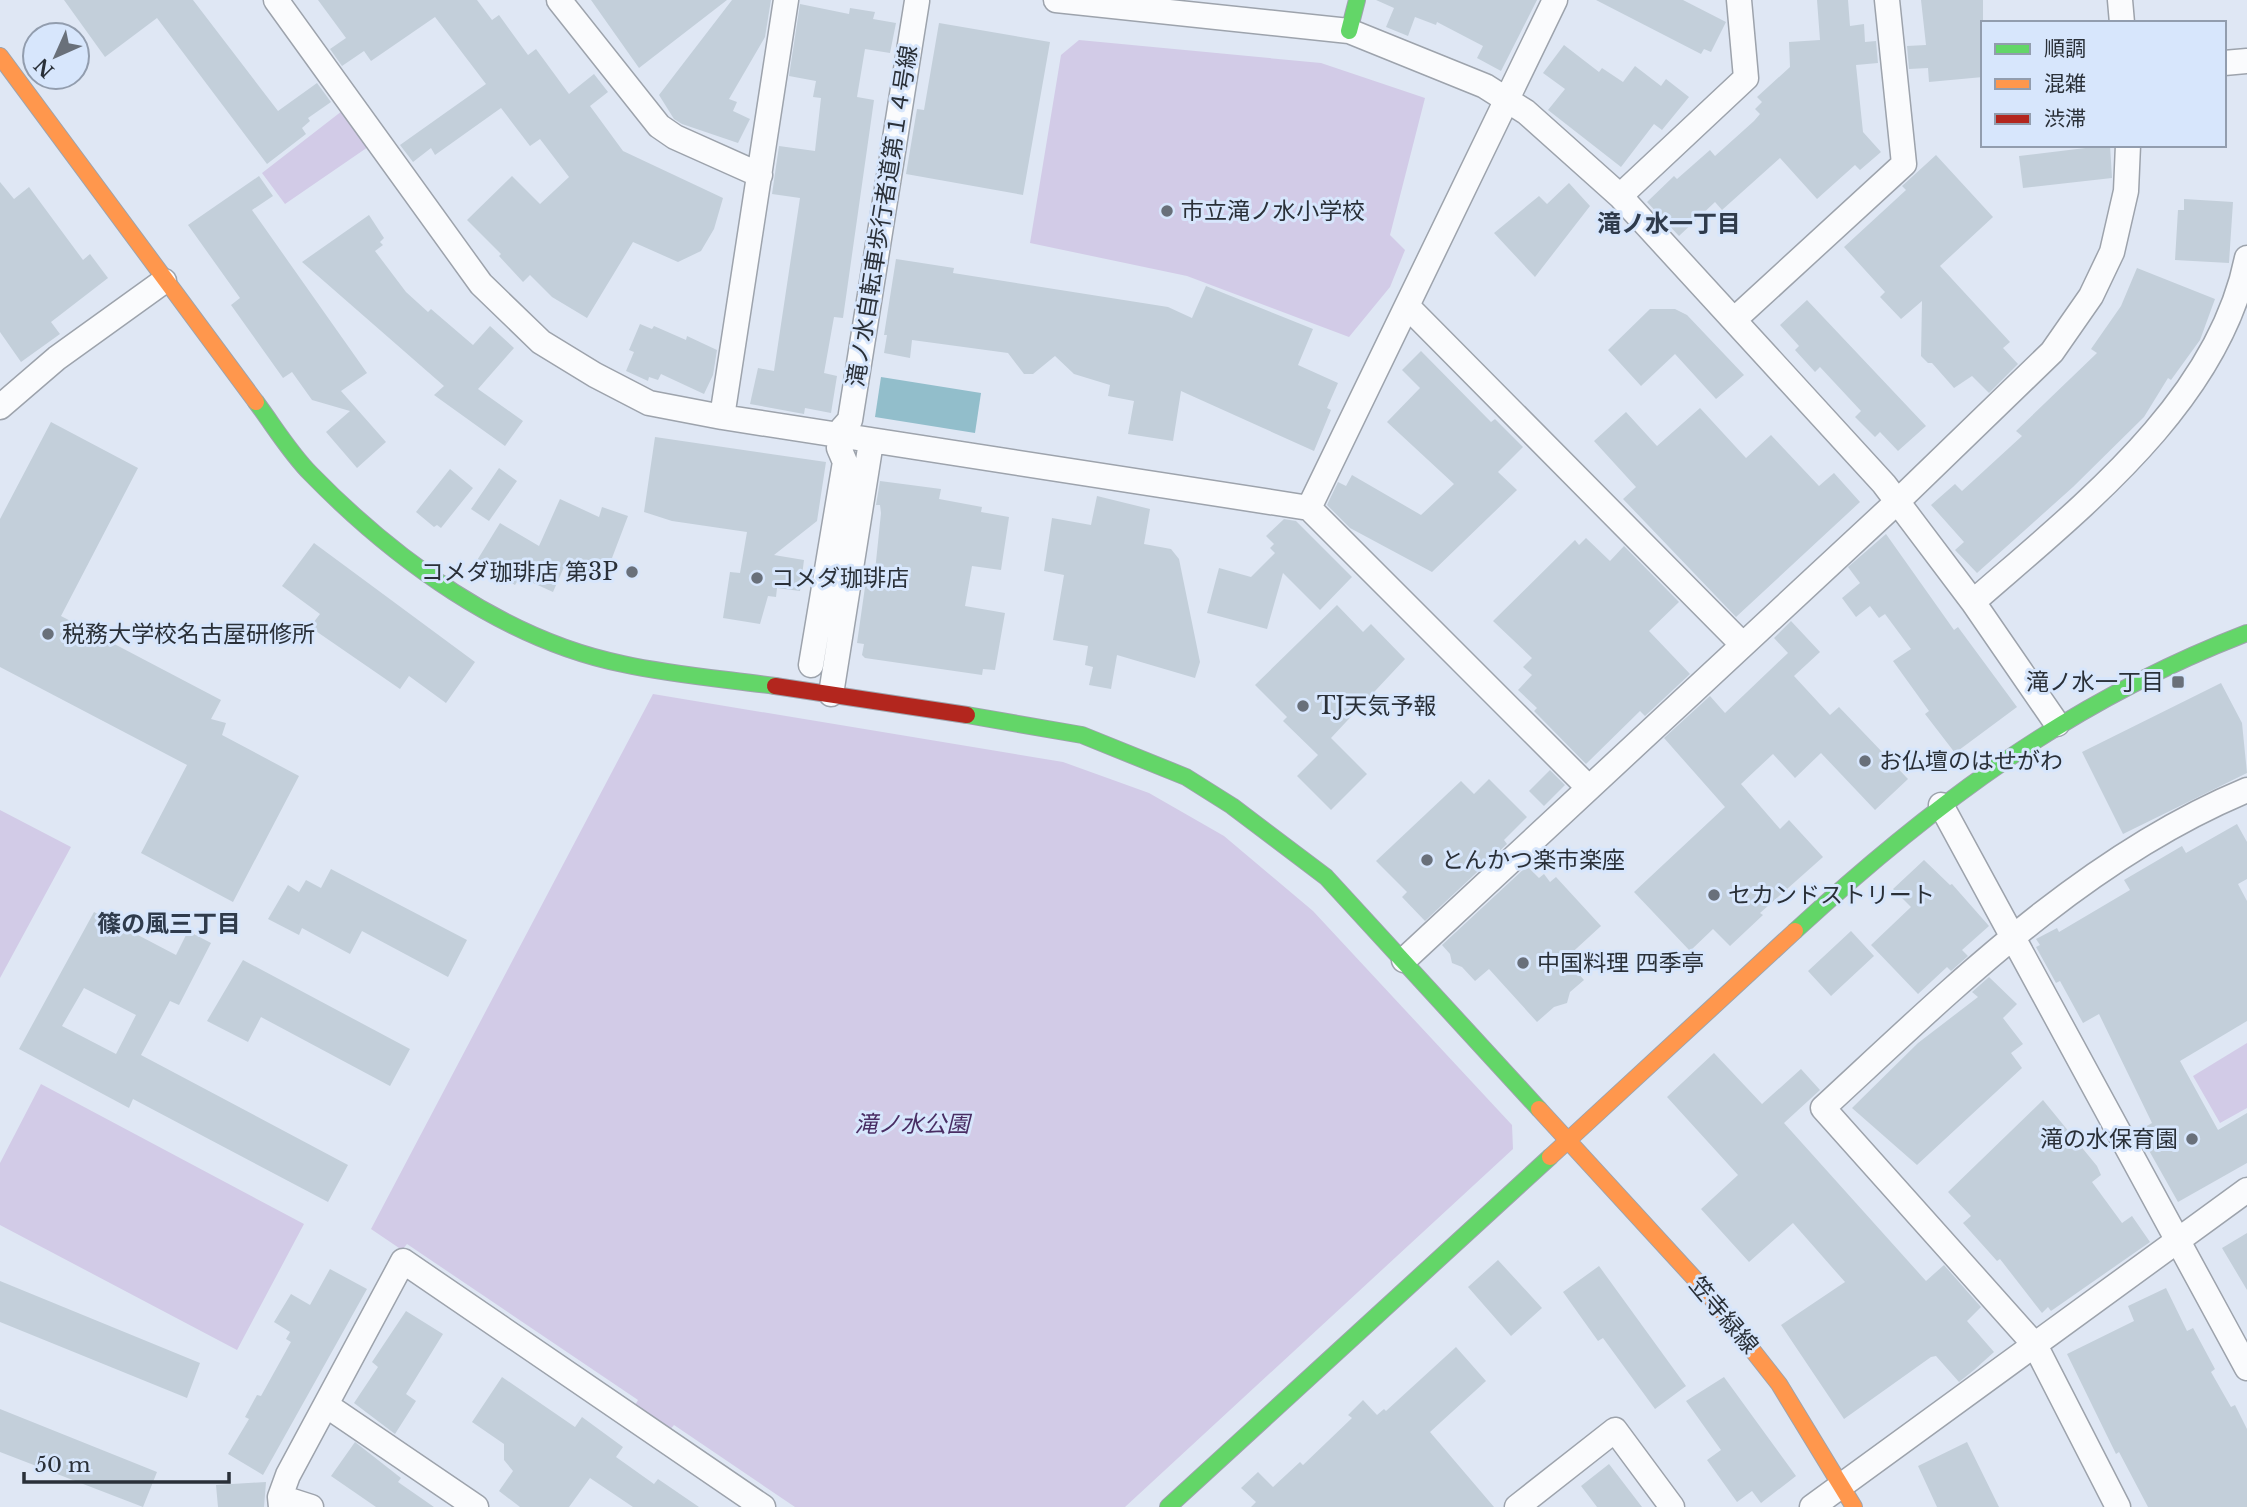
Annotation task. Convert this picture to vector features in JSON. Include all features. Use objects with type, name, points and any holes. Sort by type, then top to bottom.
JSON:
[{"type":"street","points":[[276,0],[481,284],[541,342],[649,403],[871,442],[1309,508],[1588,787]]},
{"type":"street","points":[[559,0],[659,126],[675,137],[760,175]]},
{"type":"street","points":[[722,417],[786,0]]},
{"type":"street","points":[[1056,0],[1176,6],[1349,31],[1485,86],[1526,112],[1620,197],[1735,319],[1898,501],[1973,602],[2057,724]]},
{"type":"street","points":[[1349,31],[1357,0]]},
{"type":"street","points":[[1309,508],[1555,0]]},
{"type":"street","points":[[1620,197],[1746,78],[1739,0]]},
{"type":"street","points":[[1735,319],[1903,164],[1887,0]]},
{"type":"street","points":[[2120,0],[2122,21]]},
{"type":"street","name":"滝ノ水自転車歩行者道第１４号線","points":[[811,665],[845,462],[840,439],[850,420],[917,1]]},
{"type":"street","name":"笠寺緑線","points":[[0,56],[164,281],[309,472],[379,538],[459,597],[539,637],[621,664],[831,694],[1082,735],[1186,777],[1232,806],[1326,877],[1705,1290],[1760,1358],[1843,1484],[1854,1507]]},
{"type":"street","points":[[2226,63],[2247,61]]},
{"type":"street","points":[[1404,960],[1898,501],[2052,352],[2091,296],[2112,252],[2126,191],[2129,147]]},
{"type":"street","points":[[1973,602],[2147,442],[2216,345],[2235,306],[2247,258]]},
{"type":"street","points":[[0,407],[57,358],[164,281]]},
{"type":"street","points":[[1407,306],[1742,645]]},
{"type":"street","points":[[831,694],[871,442]]},
{"type":"street","points":[[1168,1507],[1874,859],[1941,805],[2057,724],[2146,673],[2247,633]]},
{"type":"street","points":[[2118,1507],[2035,1345],[1823,1108],[1992,953],[2063,897],[2143,846],[2247,790]]},
{"type":"street","points":[[1941,805],[2180,1240],[2247,1368]]},
{"type":"street","points":[[1812,1507],[2247,1190]]},
{"type":"street","points":[[311,1507],[280,1502],[288,1475],[403,1261],[763,1507]]},
{"type":"street","points":[[326,1405],[476,1507]]},
{"type":"street","points":[[1517,1507],[1615,1430],[1672,1507]]},
{"type":"green space","points":[[1079,40],[1321,63],[1425,98],[1390,235],[1405,250],[1390,287],[1349,337],[1187,276],[1030,243],[1061,55]]},
{"type":"green space","points":[[342,111],[368,147],[285,204],[262,173]]},
{"type":"green space","name":"滝ノ水公園","points":[[653,694],[1063,762],[1149,793],[1224,836],[1313,911],[1512,1125],[1513,1149],[1125,1507],[795,1507],[674,1425],[669,1431],[634,1407],[638,1400],[407,1244],[402,1250],[371,1229]]},
{"type":"green space","points":[[0,810],[71,847],[0,978]]},
{"type":"green space","points":[[2247,1043],[2247,1108],[2220,1123],[2193,1076]]},
{"type":"green space","points":[[41,1084],[304,1224],[237,1350],[0,1225],[0,1163]]},
{"type":"water","points":[[881,377],[981,393],[975,433],[875,417]]},
{"type":"building","points":[[64,0],[193,0],[278,111],[317,83],[331,102],[308,118],[310,121],[302,128],[306,134],[267,164],[157,18],[105,57],[91,38],[91,21],[79,21]]},
{"type":"building","points":[[318,0],[477,0],[492,20],[499,15],[528,55],[536,49],[569,94],[594,74],[608,92],[590,106],[623,151],[723,198],[714,229],[701,251],[678,262],[633,242],[587,318],[552,297],[530,275],[523,282],[499,256],[501,254],[467,220],[512,176],[540,204],[569,177],[540,139],[530,146],[501,108],[435,155],[431,148],[413,162],[400,145],[486,84],[435,17],[371,61],[364,51],[342,66],[330,49],[346,38]]},
{"type":"building","points":[[591,0],[727,0],[639,68]]},
{"type":"building","points":[[732,0],[771,0],[765,37],[729,99],[737,102],[733,111],[750,119],[738,143],[682,124],[674,119],[659,95]]},
{"type":"building","points":[[1376,0],[1537,0],[1501,71],[1477,58],[1483,46],[1437,22],[1436,25],[1415,17],[1408,36],[1386,27],[1394,8]]},
{"type":"building","points":[[1596,0],[1683,0],[1726,22],[1711,52],[1704,49],[1701,54]]},
{"type":"building","points":[[1817,0],[1848,0],[1850,26],[1864,24],[1865,42],[1876,41],[1878,63],[1856,65],[1863,132],[1881,152],[1860,170],[1855,165],[1817,199],[1780,158],[1722,210],[1715,202],[1679,236],[1647,202],[1674,176],[1677,179],[1710,150],[1715,156],[1760,114],[1755,109],[1762,102],[1757,97],[1790,67],[1789,42],[1820,40]]},
{"type":"building","points":[[1921,0],[1983,0],[1981,77],[1929,82],[1928,68],[1909,69],[1907,46],[1926,45]]},
{"type":"building","points":[[800,4],[849,14],[850,8],[875,12],[873,19],[896,23],[890,53],[865,49],[857,97],[874,100],[843,318],[834,317],[824,373],[837,376],[831,413],[805,408],[804,414],[750,404],[758,368],[774,371],[800,198],[772,194],[779,146],[815,151],[821,98],[813,97],[816,81],[789,76]]},
{"type":"building","points":[[939,23],[1050,42],[1023,195],[906,174],[917,109],[924,110]]},
{"type":"building","points":[[1564,45],[1599,72],[1602,68],[1623,82],[1635,66],[1661,86],[1666,79],[1689,97],[1662,130],[1654,124],[1621,167],[1548,110],[1565,89],[1543,73]]},
{"type":"building","points":[[2110,147],[2112,178],[2023,188],[2019,156]]},
{"type":"building","points":[[1936,155],[1993,217],[1940,266],[2010,342],[2003,348],[2018,364],[1989,393],[1972,376],[1954,388],[1932,363],[1928,363],[1921,356],[1922,301],[1901,319],[1880,297],[1885,292],[1844,247],[1906,190],[1902,186]]},
{"type":"building","points":[[259,176],[273,196],[252,210],[367,373],[341,391],[386,442],[357,468],[326,432],[350,411],[312,400],[292,372],[283,378],[231,305],[240,298],[188,225]]},
{"type":"building","points":[[0,182],[14,199],[29,187],[83,260],[90,254],[108,278],[51,322],[60,334],[21,362],[0,332]]},
{"type":"building","points":[[1569,183],[1590,206],[1535,277],[1494,233],[1539,196],[1547,204]]},
{"type":"building","points":[[2184,199],[2233,202],[2229,263],[2175,260],[2178,210],[2184,210]]},
{"type":"building","points":[[369,215],[384,238],[380,242],[383,245],[375,251],[406,292],[428,312],[431,309],[473,345],[490,326],[514,348],[478,389],[523,421],[505,446],[434,395],[444,386],[302,262]]},
{"type":"building","points":[[896,259],[954,268],[953,273],[1168,307],[1192,318],[1206,286],[1313,329],[1298,365],[1338,383],[1327,408],[1331,410],[1314,451],[1181,391],[1173,441],[1128,434],[1134,401],[1108,396],[1110,385],[1074,374],[1055,356],[1033,374],[1024,374],[1008,353],[912,340],[910,358],[884,353],[887,335],[884,335]]},
{"type":"building","points":[[2137,268],[2215,299],[2200,340],[2171,380],[2168,378],[2144,417],[2073,487],[1977,573],[1955,550],[1964,542],[1931,505],[1955,484],[1962,491],[2022,436],[2016,431],[2097,353],[2091,349],[2121,306]]},
{"type":"building","points":[[1807,300],[1926,426],[1898,451],[1880,432],[1875,437],[1855,417],[1861,411],[1820,367],[1815,372],[1795,350],[1799,346],[1780,325]]},
{"type":"building","points":[[1650,309],[1675,309],[1687,315],[1744,375],[1716,399],[1675,354],[1641,386],[1608,350]]},
{"type":"building","points":[[640,324],[652,329],[654,326],[686,340],[687,336],[717,350],[713,375],[704,394],[661,374],[658,380],[649,377],[648,381],[626,371],[634,352],[629,350]]},
{"type":"building","points":[[1421,351],[1491,422],[1495,419],[1523,447],[1498,472],[1517,490],[1432,572],[1350,528],[1327,505],[1338,482],[1346,486],[1352,475],[1421,515],[1454,484],[1387,422],[1420,388],[1402,370]]},
{"type":"building","points":[[1700,408],[1746,458],[1771,435],[1819,486],[1834,473],[1860,502],[1736,617],[1623,499],[1636,487],[1594,441],[1626,412],[1657,446]]},
{"type":"building","name":"税務大学校名古屋研修所","points":[[51,422],[138,468],[61,616],[221,700],[211,719],[226,723],[222,735],[299,776],[233,902],[141,853],[187,765],[0,667],[0,519]]},
{"type":"building","points":[[655,437],[826,462],[817,521],[774,555],[804,560],[800,591],[777,588],[776,597],[768,596],[760,624],[723,618],[730,572],[740,573],[747,532],[672,521],[644,512]]},
{"type":"building","points":[[499,468],[517,481],[489,521],[471,509]]},
{"type":"building","points":[[450,469],[473,488],[441,528],[437,525],[434,527],[416,512]]},
{"type":"building","points":[[880,481],[941,489],[939,499],[982,507],[981,512],[1009,517],[1001,570],[972,566],[965,606],[1005,613],[995,670],[983,669],[982,675],[865,658],[862,655],[864,644],[857,643],[866,580],[874,581],[881,513],[880,505],[876,505]]},
{"type":"building","points":[[1097,496],[1150,509],[1144,544],[1171,549],[1179,559],[1200,662],[1195,678],[1117,655],[1111,689],[1089,685],[1093,667],[1085,665],[1088,646],[1053,640],[1064,575],[1044,571],[1052,518],[1091,525]]},
{"type":"building","points":[[560,499],[599,517],[602,507],[628,516],[604,579],[565,565],[553,592],[520,577],[515,585],[476,562],[500,523],[539,546]]},
{"type":"building","points":[[1284,519],[1296,521],[1352,577],[1320,610],[1283,573],[1267,629],[1207,613],[1219,568],[1251,577],[1275,553],[1270,548],[1274,544],[1266,536]]},
{"type":"building","points":[[1886,534],[1954,630],[1958,627],[2017,707],[1955,753],[1925,714],[1929,711],[1893,661],[1911,649],[1885,614],[1879,618],[1870,606],[1856,617],[1842,598],[1860,583],[1848,567]]},
{"type":"building","points":[[1586,538],[1610,561],[1624,546],[1679,602],[1649,631],[1690,674],[1645,716],[1640,711],[1586,764],[1534,711],[1537,708],[1518,690],[1532,675],[1523,667],[1532,658],[1493,621],[1575,540],[1579,545]]},
{"type":"building","points":[[314,543],[475,662],[446,703],[409,676],[400,689],[310,627],[320,614],[282,586]]},
{"type":"building","points":[[1337,605],[1363,632],[1371,624],[1405,659],[1331,738],[1367,774],[1331,810],[1297,776],[1318,755],[1283,721],[1287,717],[1255,685]]},
{"type":"building","points":[[1791,621],[1820,652],[1794,676],[1830,715],[1839,707],[1908,779],[1875,810],[1821,753],[1795,778],[1773,754],[1741,784],[1780,829],[1789,820],[1823,857],[1760,913],[1763,915],[1730,946],[1713,929],[1690,951],[1634,892],[1725,807],[1664,738],[1710,696],[1725,713],[1788,653],[1774,638]]},
{"type":"building","points":[[2221,683],[2242,723],[2247,773],[2123,834],[2082,752]]},
{"type":"building","points":[[1550,770],[1565,785],[1544,806],[1529,791]]},
{"type":"building","points":[[1489,779],[1527,817],[1504,840],[1507,844],[1425,921],[1402,897],[1407,892],[1376,861],[1461,781],[1474,794]]},
{"type":"building","points":[[2237,824],[2247,842],[2247,879],[2238,884],[2247,901],[2247,1021],[2180,1061],[2218,1130],[2247,1113],[2247,1163],[2178,1202],[2138,1131],[2152,1123],[2099,1014],[2083,1023],[2060,981],[2056,983],[2036,947],[2040,945],[2036,939],[2057,928],[2059,932],[2130,890],[2124,880],[2182,846],[2186,853]]},
{"type":"building","points":[[1924,860],[1952,884],[1989,926],[1962,950],[1968,956],[1951,971],[1947,967],[1918,994],[1871,945],[1911,907],[1893,889]]},
{"type":"building","points":[[1527,866],[1539,878],[1544,874],[1550,882],[1556,877],[1601,926],[1565,959],[1584,980],[1570,992],[1567,1003],[1554,1007],[1537,1022],[1489,969],[1475,981],[1462,967],[1452,963],[1450,954],[1442,945]]},
{"type":"building","points":[[331,869],[467,940],[448,977],[362,931],[350,954],[302,928],[299,935],[268,919],[288,885],[299,892],[306,880],[321,888]]},
{"type":"building","points":[[94,912],[176,955],[188,931],[211,943],[179,1005],[170,1001],[141,1055],[348,1165],[328,1202],[133,1099],[129,1108],[19,1049]],"holes":[[[84,988],[136,1015],[116,1054],[62,1026]]]},
{"type":"building","points":[[1851,931],[1874,956],[1831,996],[1808,971]]},
{"type":"building","points":[[243,960],[410,1049],[390,1086],[261,1017],[248,1042],[207,1021]]},
{"type":"building","points":[[1989,977],[2017,1004],[2003,1018],[2023,1044],[2011,1053],[2022,1068],[1917,1165],[1852,1108],[1918,1043],[1978,997],[1972,992]]},
{"type":"building","points":[[1714,1053],[1762,1104],[1801,1069],[1820,1090],[1784,1123],[1926,1281],[1944,1265],[1981,1307],[1967,1321],[1994,1352],[1959,1382],[1936,1356],[1931,1357],[1844,1419],[1781,1325],[1845,1282],[1793,1223],[1749,1262],[1701,1209],[1738,1175],[1667,1097]]},
{"type":"building","points":[[2043,1100],[2097,1166],[2101,1175],[2092,1182],[2122,1223],[2132,1216],[2150,1242],[2051,1311],[2048,1307],[2042,1313],[2000,1259],[1997,1261],[1963,1223],[1971,1216],[1948,1192]]},
{"type":"building","points":[[2247,1233],[2247,1290],[2222,1248]]},
{"type":"building","points":[[1498,1260],[1542,1308],[1511,1336],[1468,1287]]},
{"type":"building","points":[[1599,1266],[1686,1386],[1655,1409],[1603,1338],[1598,1341],[1563,1292]]},
{"type":"building","points":[[330,1269],[367,1289],[263,1475],[228,1454],[249,1419],[245,1417],[257,1395],[261,1396],[291,1342],[286,1339],[290,1332],[274,1322],[291,1294],[310,1305]]},
{"type":"building","points":[[0,1281],[200,1363],[187,1398],[0,1322]]},
{"type":"building","points":[[2166,1288],[2187,1331],[2193,1328],[2215,1369],[2211,1372],[2231,1407],[2235,1405],[2247,1429],[2247,1507],[2148,1507],[2119,1452],[2116,1454],[2067,1354],[2134,1321],[2128,1306]]},
{"type":"building","points":[[406,1311],[443,1334],[406,1394],[416,1401],[395,1434],[354,1403],[378,1367],[372,1362]]},
{"type":"building","points":[[1456,1347],[1486,1381],[1430,1432],[1494,1507],[1251,1507],[1256,1502],[1241,1488],[1258,1472],[1273,1487],[1300,1462],[1303,1465],[1352,1418],[1348,1415],[1363,1400],[1377,1415],[1384,1409],[1386,1411]]},
{"type":"building","points":[[502,1377],[575,1427],[582,1417],[623,1447],[616,1457],[654,1484],[658,1479],[699,1507],[633,1507],[590,1478],[569,1507],[520,1507],[499,1491],[513,1471],[504,1460],[504,1444],[472,1422]]},
{"type":"building","points":[[1724,1377],[1796,1476],[1761,1503],[1752,1491],[1737,1502],[1707,1460],[1721,1450],[1686,1401]]},
{"type":"building","points":[[0,1409],[157,1472],[143,1507],[0,1452]]},
{"type":"building","points":[[355,1442],[401,1478],[398,1482],[434,1507],[376,1507],[331,1476]]},
{"type":"building","points":[[1967,1442],[1999,1507],[1937,1507],[1918,1466]]},
{"type":"building","points":[[1609,1464],[1642,1507],[1597,1507],[1581,1486]]},
{"type":"building","points":[[266,1482],[264,1507],[218,1507],[216,1485]]},
{"type":"traffic: fast","points":[[1349,31],[1357,0]]},
{"type":"traffic: fast","points":[[256,402],[296,457],[343,506],[415,565],[494,616],[536,636],[623,664],[775,686]]},
{"type":"traffic: fast","points":[[1795,931],[1899,840],[2006,760],[2121,690],[2182,660],[2247,633]]},
{"type":"traffic: fast","points":[[967,715],[1082,735],[1186,777],[1232,806],[1326,877],[1539,1109]]},
{"type":"traffic: fast","points":[[1168,1507],[1550,1157]]},
{"type":"traffic: slow","points":[[0,56],[256,402]]},
{"type":"traffic: slow","points":[[1550,1157],[1795,931]]},
{"type":"traffic: slow","points":[[1539,1109],[1705,1290],[1779,1384],[1854,1507]]},
{"type":"traffic: jam","points":[[775,686],[967,715]]},
{"type":"place","name":"市立滝ノ水小学校","points":[[1167,211]]},
{"type":"place","name":"コメダ珈琲店 第3P","points":[[632,572]]},
{"type":"place","name":"コメダ珈琲店","points":[[757,578]]},
{"type":"place","name":"税務大学校名古屋研修所","points":[[48,634]]},
{"type":"place","name":"滝ノ水一丁目","points":[[2178,682]]},
{"type":"place","name":"TJ天気予報","points":[[1303,706]]},
{"type":"place","name":"お仏壇のはせがわ","points":[[1865,761]]},
{"type":"place","name":"とんかつ楽市楽座","points":[[1427,860]]},
{"type":"place","name":"セカンドストリート","points":[[1714,895]]},
{"type":"place","name":"中国料理 四季亭","points":[[1523,963]]},
{"type":"place","name":"滝の水保育園","points":[[2192,1139]]},
{"type":"district","name":"滝ノ水一丁目","points":[[1669,224]]},
{"type":"district","name":"篠の風三丁目","points":[[169,924]]}]
